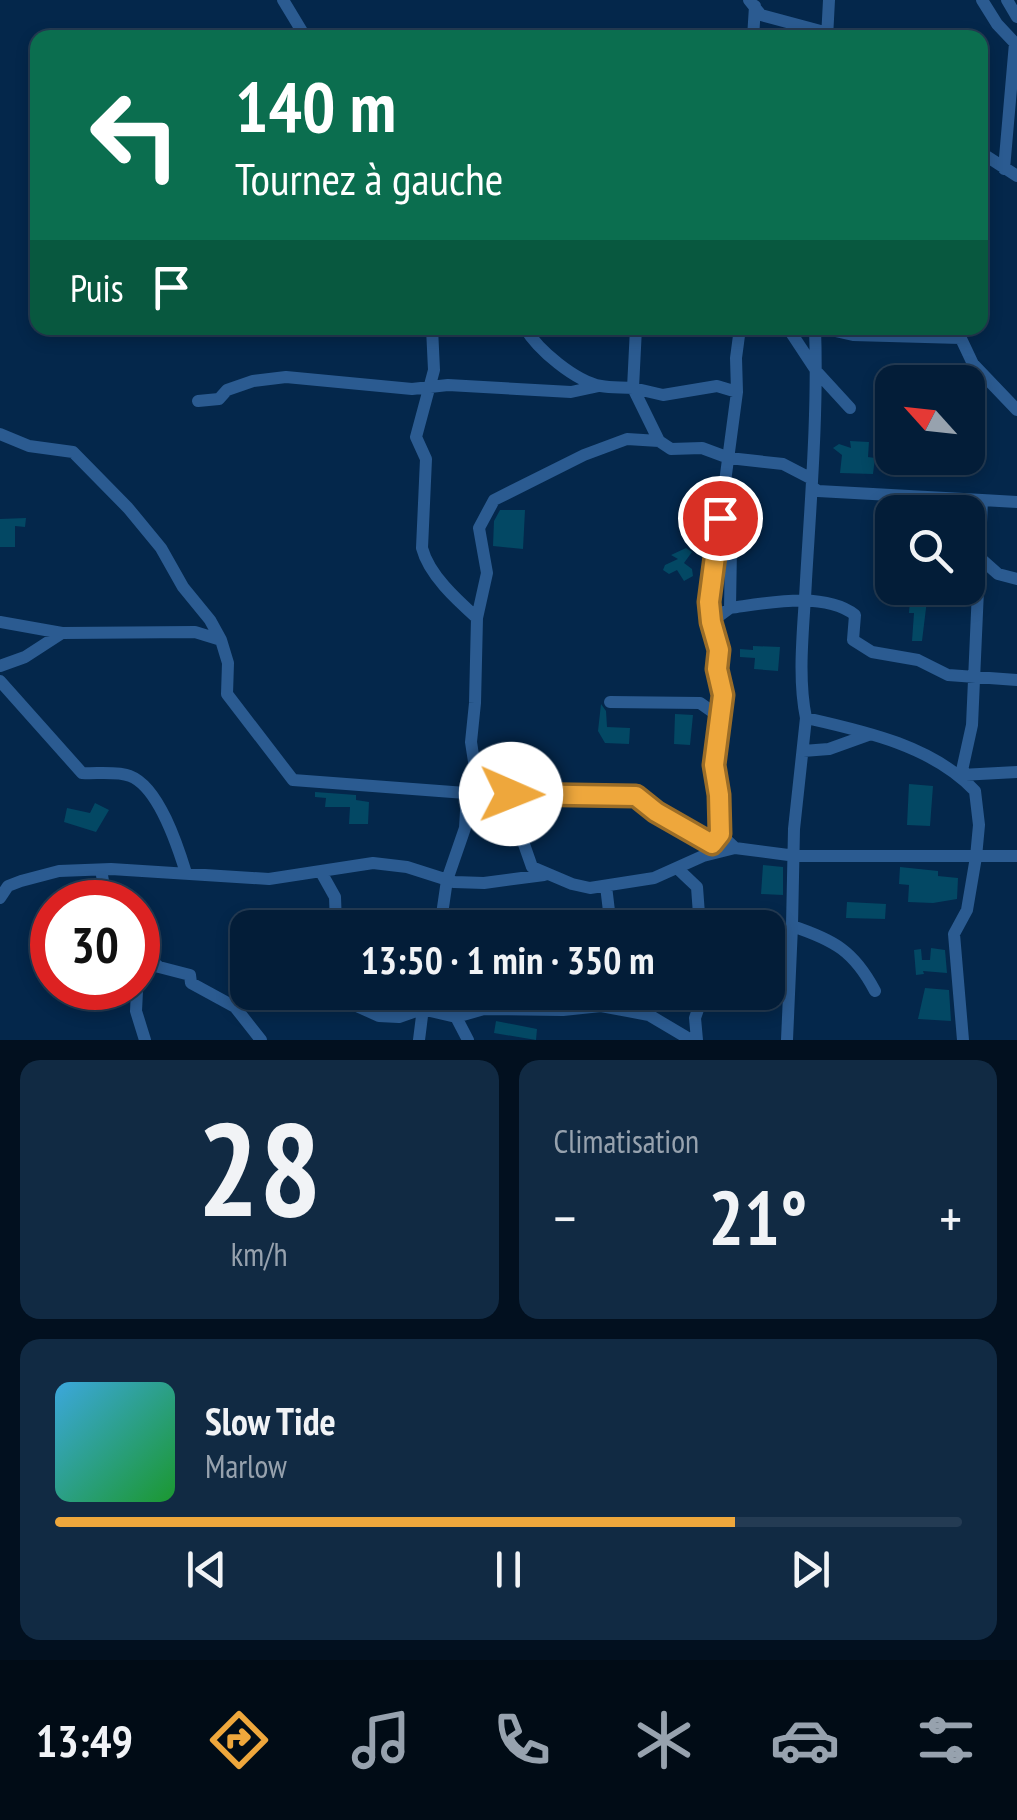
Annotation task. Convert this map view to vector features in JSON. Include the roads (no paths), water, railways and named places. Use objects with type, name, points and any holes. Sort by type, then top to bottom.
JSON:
[{"type":"street","points":[[283,0],[301,30]]},
{"type":"street","points":[[827,30],[829,0]]},
{"type":"street","points":[[982,0],[996,24],[1015,43],[1013,102],[1004,168]]},
{"type":"street","points":[[1007,0],[1017,17]]},
{"type":"street","points":[[752,2],[761,16],[810,30]]},
{"type":"street","points":[[752,2],[753,30]]},
{"type":"street","points":[[988,157],[1017,176]]},
{"type":"street","points":[[432,335],[434,370],[416,437],[426,459],[422,548],[425,559],[450,592],[477,618]]},
{"type":"street","points":[[529,335],[570,372],[598,386]]},
{"type":"street","points":[[636,335],[633,388],[659,441]]},
{"type":"street","points":[[699,910],[697,874],[703,856],[716,839],[719,795],[714,765],[723,695],[717,669],[719,650],[711,622],[710,577],[737,392],[739,335]]},
{"type":"street","points":[[792,335],[816,372],[850,408]]},
{"type":"street","points":[[787,1040],[794,829],[806,718],[805,602],[818,335]]},
{"type":"street","points":[[959,335],[973,364],[1017,410]]},
{"type":"street","points":[[717,386],[736,358]]},
{"type":"street","points":[[198,401],[218,399],[227,390],[254,381],[286,377],[380,388],[571,392],[598,386],[633,388],[663,396],[717,386],[737,392]]},
{"type":"street","points":[[0,434],[29,446],[73,452],[128,508],[161,548],[221,640],[228,663],[227,694],[293,780],[473,793],[636,796],[656,812],[735,848],[796,856],[1017,856]]},
{"type":"street","points":[[443,910],[447,880],[473,793],[470,742],[476,702],[477,618],[487,572],[479,528],[494,500],[584,455],[627,439],[659,441],[671,449],[702,448],[729,458],[784,464],[811,482],[818,492],[875,496]]},
{"type":"street","points":[[729,458],[730,608]]},
{"type":"street","points":[[985,500],[1017,502]]},
{"type":"street","points":[[985,562],[998,574],[1017,579]]},
{"type":"street","points":[[711,622],[730,608],[805,602],[846,608],[855,615],[853,640],[872,652],[918,660],[948,674],[1017,680]]},
{"type":"street","points":[[960,776],[972,725],[978,605]]},
{"type":"street","points":[[0,622],[62,633],[194,632],[221,640]]},
{"type":"street","points":[[0,666],[25,657],[62,633]]},
{"type":"street","points":[[0,681],[82,773],[130,776],[142,786],[174,835],[186,873]]},
{"type":"street","points":[[610,702],[700,703],[720,717]]},
{"type":"street","points":[[806,718],[897,742],[960,776],[975,790],[979,825],[976,857],[966,910],[954,934],[963,1040]]},
{"type":"street","points":[[802,752],[829,749],[868,735]]},
{"type":"street","points":[[960,776],[1017,772]]},
{"type":"street","points":[[473,793],[519,830],[532,868],[590,888],[654,878],[703,856],[735,848]]},
{"type":"street","points":[[0,898],[8,886],[22,881],[59,872],[101,870],[269,880],[373,863],[407,866],[447,880],[484,883],[546,875]]},
{"type":"street","points":[[678,869],[697,887]]},
{"type":"street","points":[[101,870],[103,880]]},
{"type":"street","points":[[322,872],[335,897],[335,910]]},
{"type":"street","points":[[606,886],[609,910]]},
{"type":"street","points":[[792,926],[844,949],[861,964],[874,991]]},
{"type":"street","points":[[160,968],[190,975],[191,983],[235,1008],[261,1040]]},
{"type":"street","points":[[430,1010],[456,1017],[484,1009],[563,1010],[601,1006],[648,1015]]},
{"type":"street","points":[[136,1010],[145,1040]]},
{"type":"street","points":[[365,1010],[378,1016],[399,1017],[417,1010]]},
{"type":"street","points":[[419,1040],[422,1010]]},
{"type":"street","points":[[643,1010],[694,1040],[698,1010]]},
{"type":"street","points":[[456,1017],[468,1040]]}]
